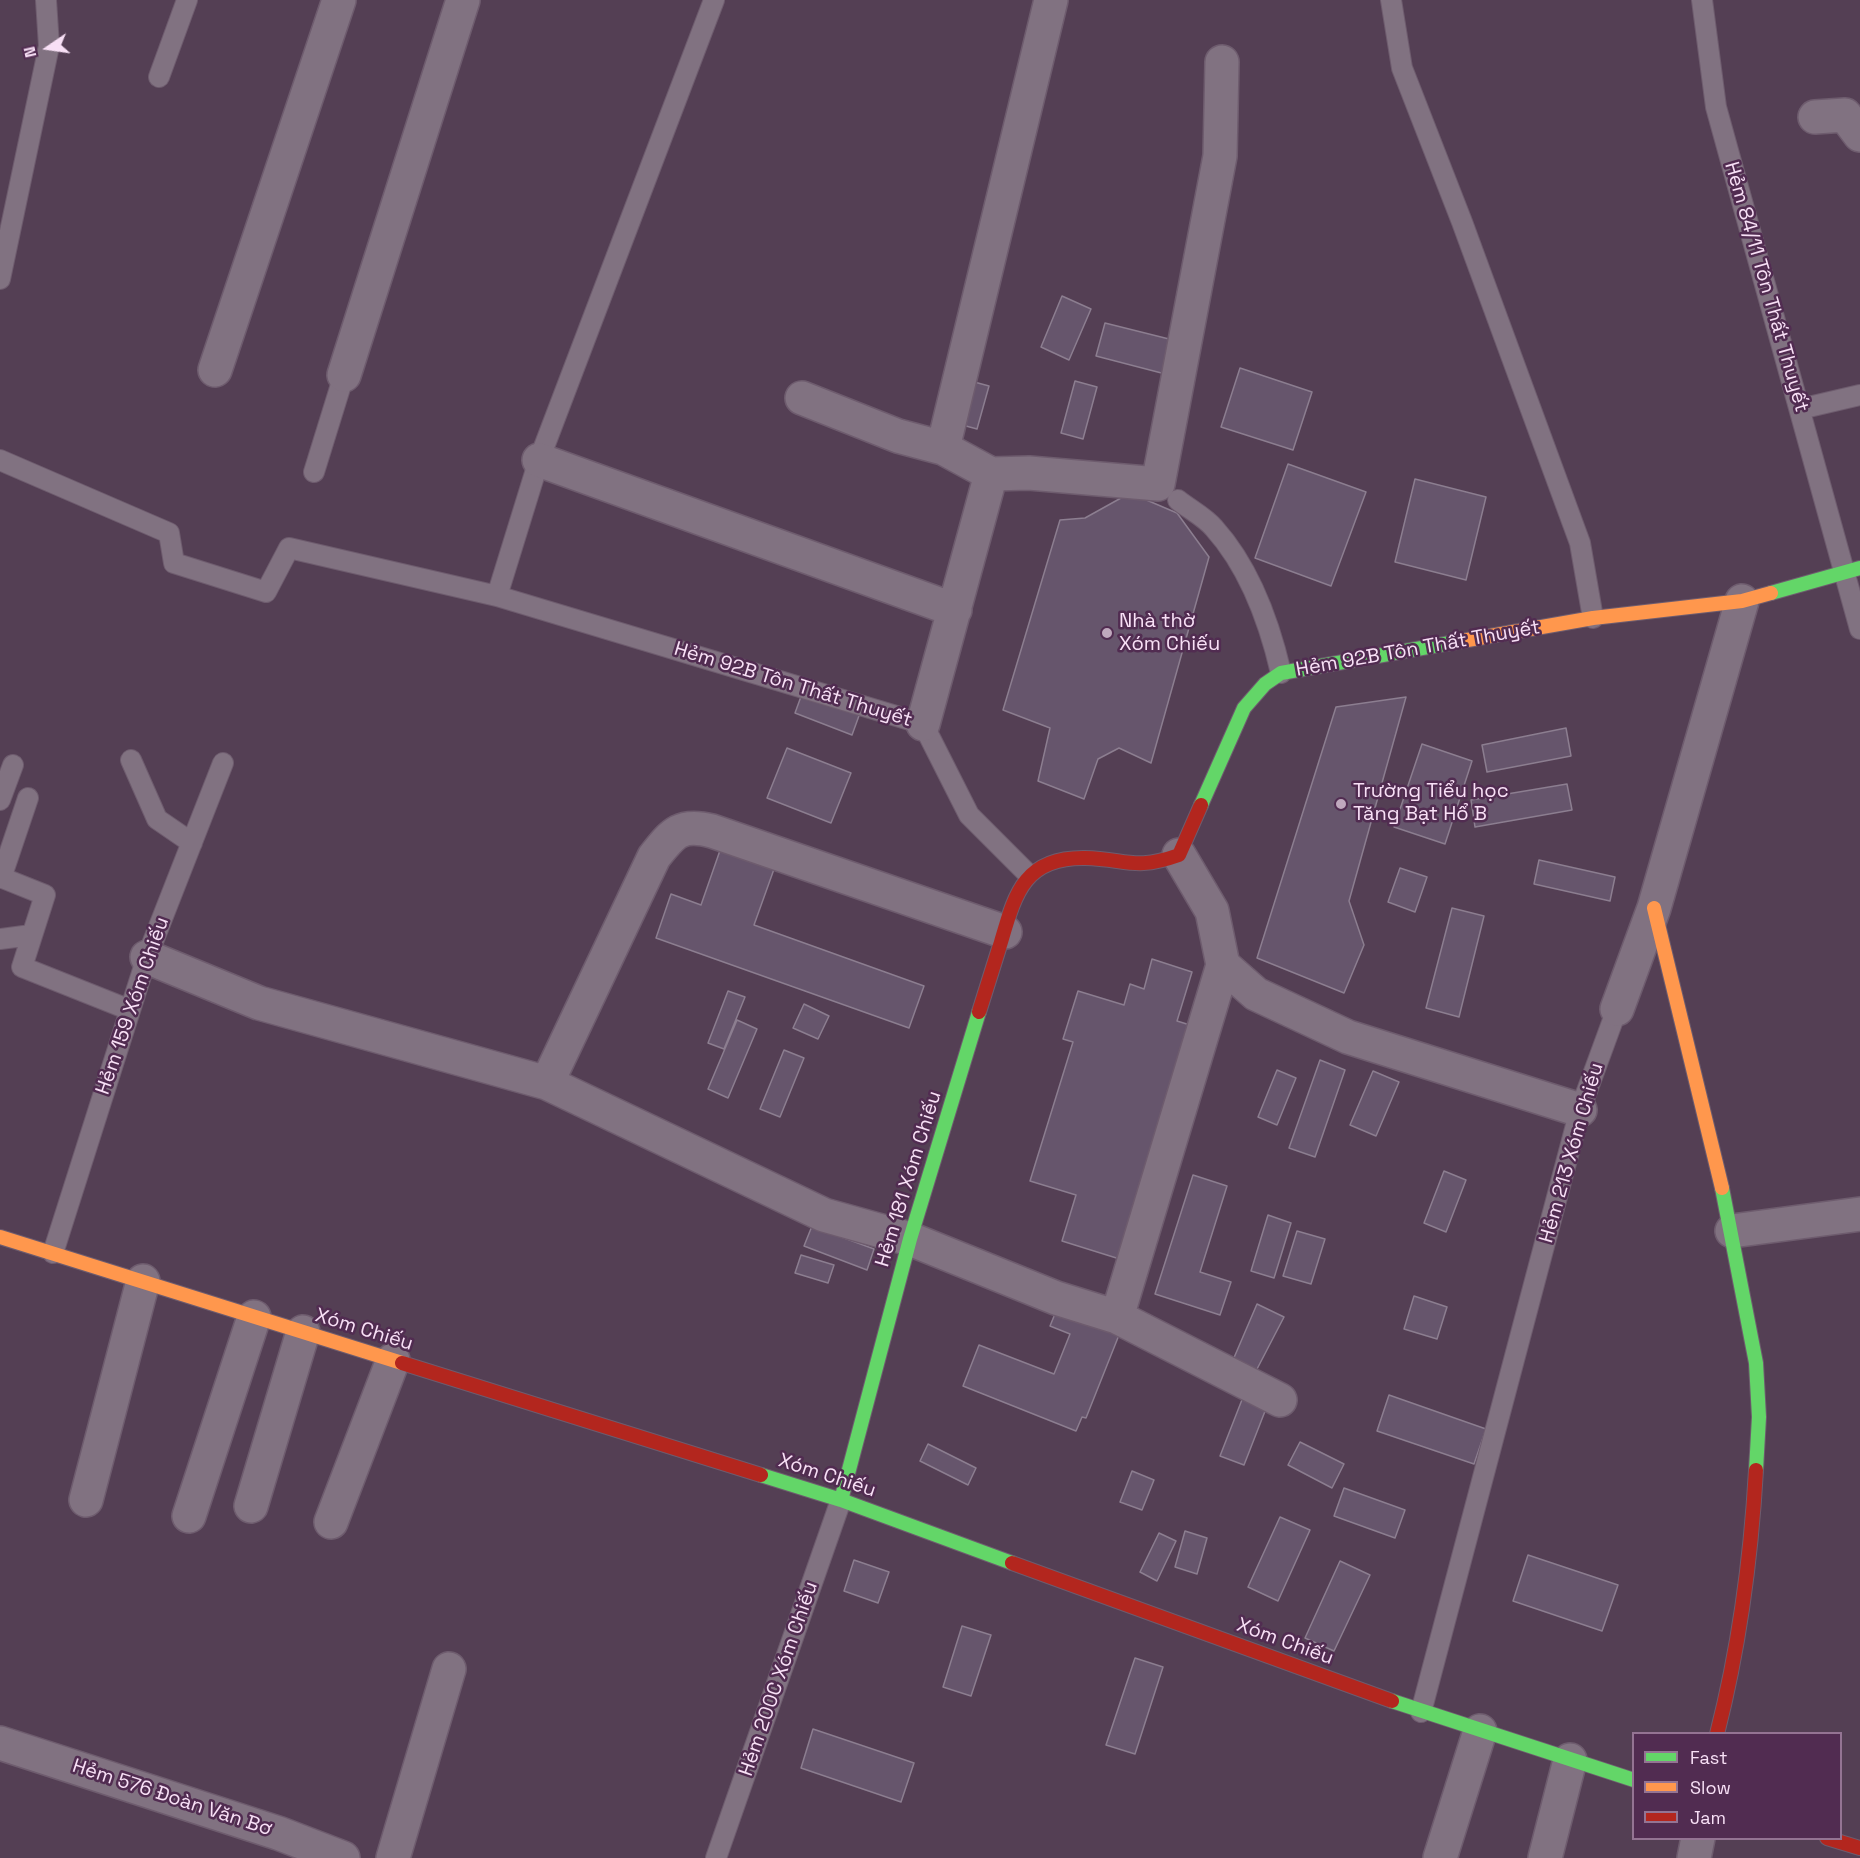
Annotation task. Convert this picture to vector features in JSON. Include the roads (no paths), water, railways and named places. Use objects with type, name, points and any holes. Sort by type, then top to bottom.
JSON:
[{"type":"street","points":[[215,370],[339,0]]},
{"type":"street","points":[[344,375],[463,0]]},
{"type":"street","points":[[943,448],[1051,0]]},
{"type":"street","points":[[802,398],[898,436],[943,448],[991,474],[1029,473],[1158,484],[1220,156],[1222,62]]},
{"type":"street","points":[[1815,117],[1845,115],[1860,135]]},
{"type":"street","points":[[539,460],[954,610]]},
{"type":"street","points":[[923,724],[991,474]]},
{"type":"street","name":"Hẻm 92B Tôn Thất Thuyết","points":[[1179,855],[1244,708],[1265,684],[1281,673],[1593,618],[1743,601],[1853,569]]},
{"type":"street","name":"Hẻm 213 Xóm Chiếu","points":[[1617,1009],[1654,908],[1743,601]]},
{"type":"street","points":[[547,1083],[654,857],[671,836],[684,829],[694,826],[712,831],[1005,932]]},
{"type":"street","points":[[1028,874],[1072,858],[1135,866],[1179,855],[1212,911],[1223,965],[1117,1317]]},
{"type":"street","name":"Hẻm 181 Xóm Chiếu","points":[[842,1500],[910,1239],[1016,892],[1028,874]]},
{"type":"street","points":[[1654,908],[1732,1231],[1756,1363],[1759,1417],[1752,1534],[1728,1692],[1718,1732]]},
{"type":"street","points":[[147,957],[258,1003],[547,1083],[824,1215],[910,1239],[1056,1298],[1117,1317],[1280,1400]]},
{"type":"street","points":[[1223,965],[1256,994],[1348,1037],[1580,1110]]},
{"type":"street","points":[[1732,1231],[1860,1214]]},
{"type":"street","name":"Xóm Chiếu","points":[[0,1237],[842,1500],[1421,1712],[1632,1779]]},
{"type":"street","points":[[86,1500],[143,1281]]},
{"type":"street","points":[[189,1516],[254,1317]]},
{"type":"street","points":[[251,1506],[303,1332]]},
{"type":"street","points":[[331,1522],[393,1360]]},
{"type":"street","points":[[393,1858],[449,1670]]},
{"type":"street","points":[[1440,1858],[1480,1731]]},
{"type":"street","name":"Hẻm 576 Đoàn Văn Bơ","points":[[0,1743],[274,1845],[343,1858]]},
{"type":"street","points":[[1545,1858],[1570,1760]]},
{"type":"street","points":[[1694,1858],[1698,1840]]},
{"type":"street","points":[[1831,1840],[1860,1848]]},
{"type":"lane","points":[[0,279],[49,46],[46,0]]},
{"type":"lane","points":[[159,77],[188,0]]},
{"type":"lane","points":[[497,596],[539,460],[714,0]]},
{"type":"lane","points":[[1391,0],[1402,68],[1462,222],[1580,543],[1593,618]]},
{"type":"lane","name":"Hẻm 84/11 Tôn Thất Thuyết","points":[[1703,0],[1716,108],[1800,409],[1853,569],[1860,629]]},
{"type":"lane","points":[[314,472],[344,375]]},
{"type":"lane","points":[[1800,409],[1860,395]]},
{"type":"lane","name":"Hẻm 92B Tôn Thất Thuyết","points":[[0,460],[169,533],[174,563],[266,592],[289,548],[497,596],[923,724],[969,815],[1028,874]]},
{"type":"lane","points":[[1178,500],[1214,527],[1248,577],[1272,636],[1281,673]]},
{"type":"lane","points":[[131,760],[157,819],[192,843]]},
{"type":"lane","name":"Hẻm 159 Xóm Chiếu","points":[[53,1254],[147,957],[223,763]]},
{"type":"lane","points":[[0,800],[13,765]]},
{"type":"lane","points":[[28,798],[1,878],[45,895],[22,967],[130,1010]]},
{"type":"lane","points":[[0,939],[31,935]]},
{"type":"lane","name":"Hẻm 213 Xóm Chiếu","points":[[1421,1712],[1580,1110],[1617,1009]]},
{"type":"lane","name":"Hẻm 200C Xóm Chiếu","points":[[716,1858],[842,1500]]},
{"type":"place","name":"Nhà thờ Xóm Chiếu","points":[[1107,633]]},
{"type":"place","name":"Trường Tiểu học Tăng Bạt Hổ B","points":[[1341,804]]}]
